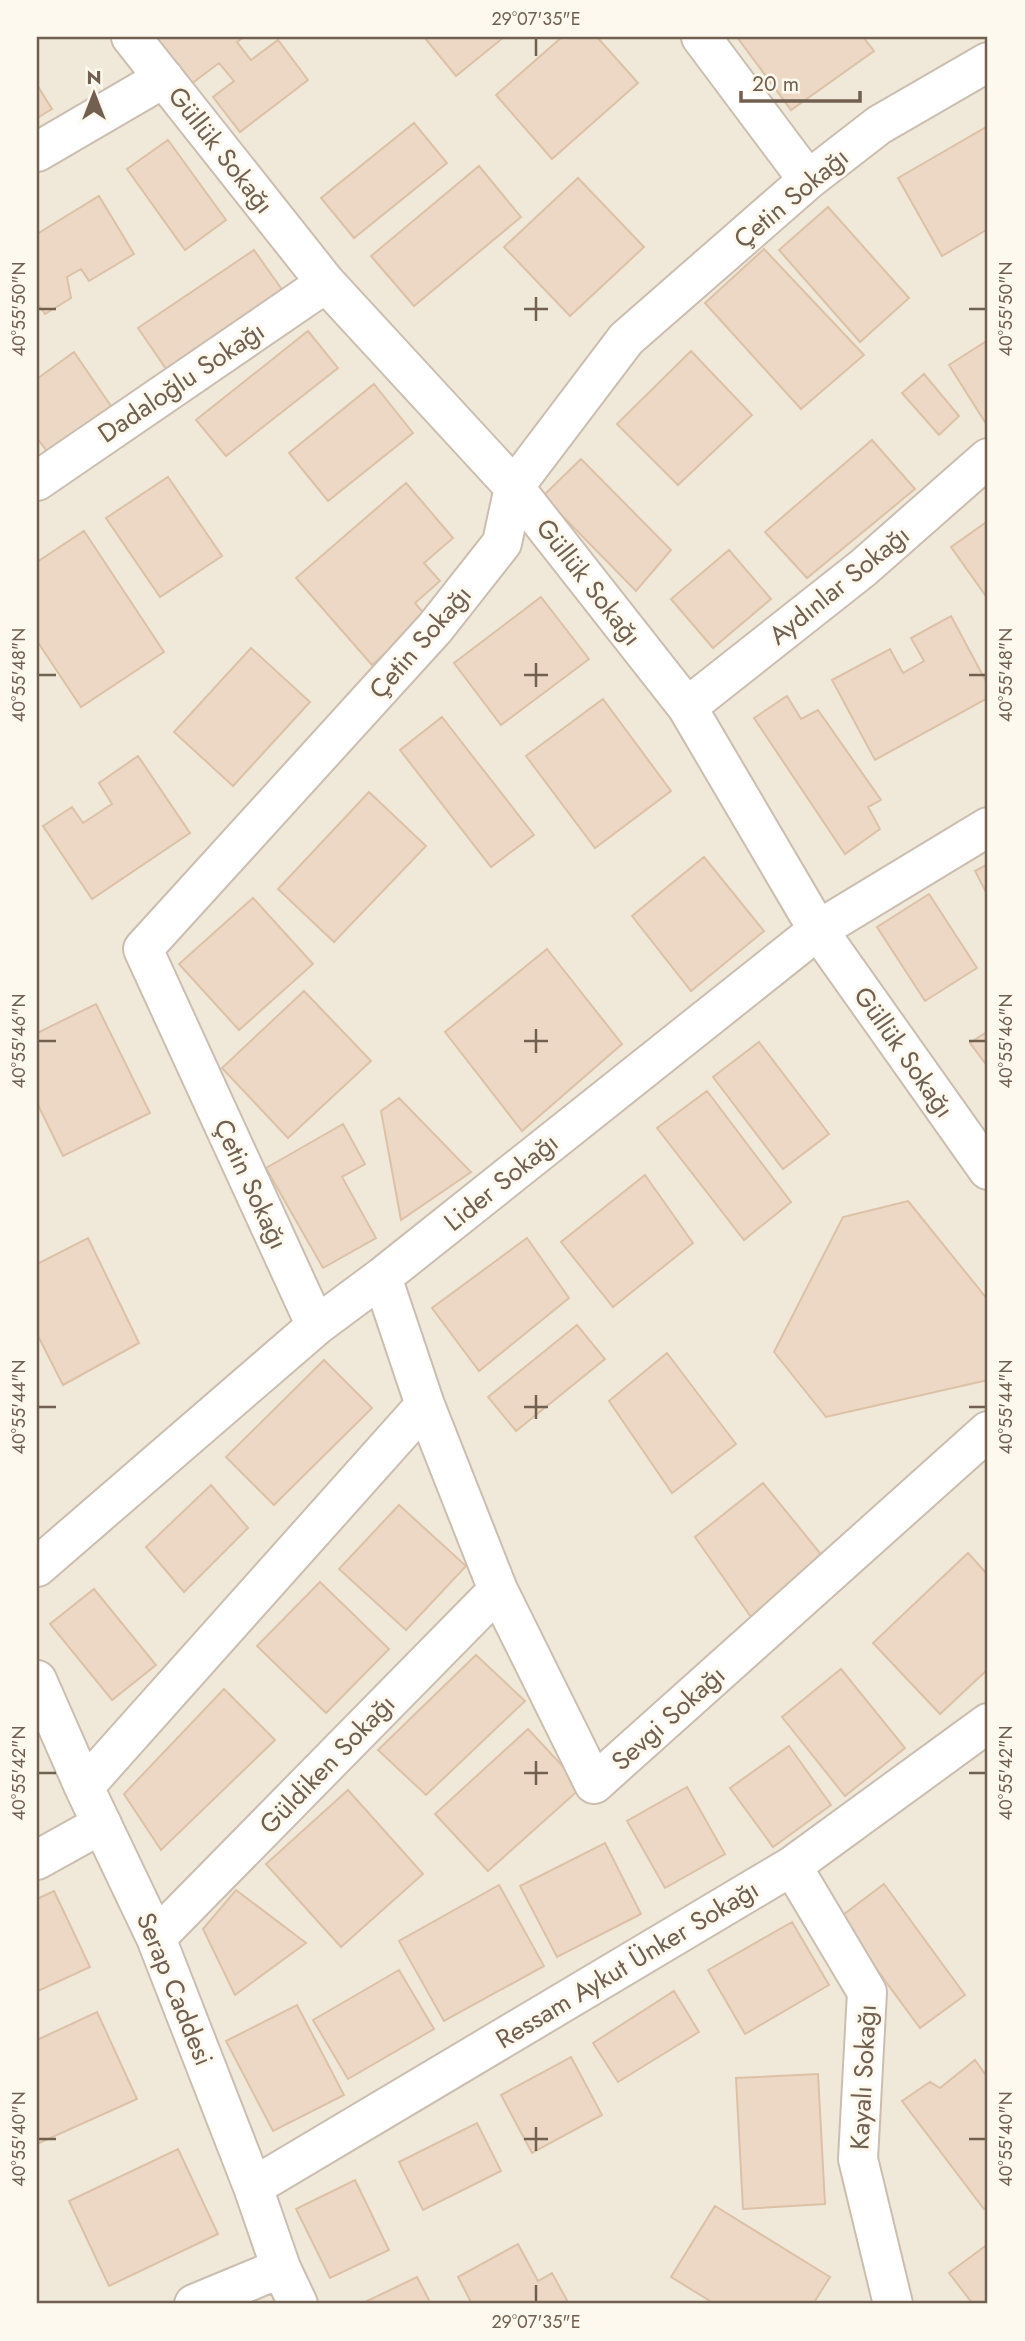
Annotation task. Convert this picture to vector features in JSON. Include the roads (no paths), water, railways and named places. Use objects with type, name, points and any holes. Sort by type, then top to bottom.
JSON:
[{"type":"street","name":"Güllük Sokağı","points":[[131,37],[326,283],[514,487],[687,707],[818,930],[988,1170]]},
{"type":"street","points":[[701,37],[808,180]]},
{"type":"street","name":"Çetin Sokağı","points":[[316,1326],[143,949],[435,628],[502,543],[514,487],[626,339],[808,180],[879,125],[988,62]]},
{"type":"street","points":[[37,152],[164,78]]},
{"type":"street","name":"Dadaloğlu Sokağı","points":[[37,481],[326,283]]},
{"type":"street","name":"Aydınlar Sokağı","points":[[687,707],[863,568],[988,458]]},
{"type":"street","name":"Lider Sokağı","points":[[37,1567],[316,1326],[382,1277],[818,930],[988,827]]},
{"type":"street","name":"Sevgi Sokağı","points":[[382,1277],[425,1405],[498,1590],[594,1784],[988,1431]]},
{"type":"street","points":[[83,1787],[425,1405]]},
{"type":"street","name":"Güldiken Sokağı","points":[[156,1938],[498,1590]]},
{"type":"street","name":"Serap Caddesi","points":[[37,1680],[83,1787],[156,1938],[253,2187],[281,2268],[298,2304]]},
{"type":"street","name":"Ressam Aykut Ünker Sokağı","points":[[253,2187],[793,1866],[988,1723]]},
{"type":"street","points":[[37,1860],[102,1824]]},
{"type":"street","name":"Kayalı Sokağı","points":[[793,1866],[867,1992],[858,2159],[893,2304]]},
{"type":"street","points":[[194,2304],[281,2268]]}]
